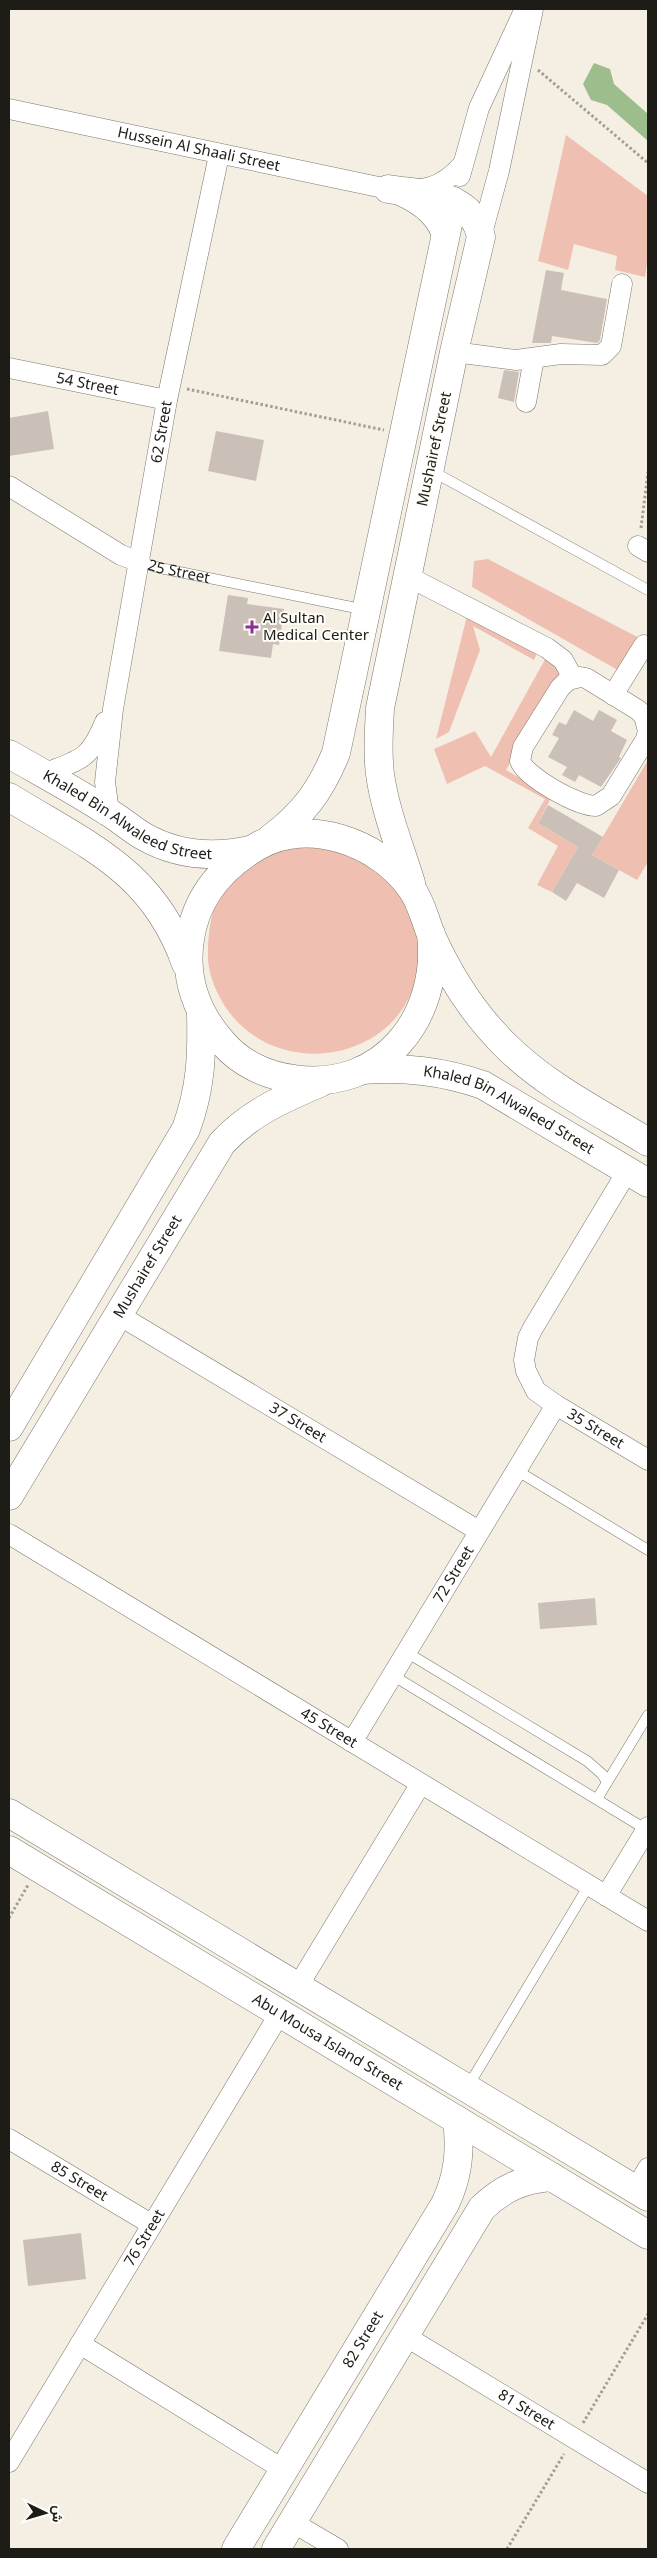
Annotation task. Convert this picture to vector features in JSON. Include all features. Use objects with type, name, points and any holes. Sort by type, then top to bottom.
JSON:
[{"type":"main road","points":[[388,190],[453,201],[466,207],[474,216],[481,237]]},
{"type":"main road","points":[[188,970],[191,929],[198,909],[220,875],[292,822],[310,802],[325,779],[336,753],[453,201]]},
{"type":"main road","name":"Mushairef Street","points":[[412,889],[386,806],[380,774],[378,741],[380,708],[454,352],[481,237]]},
{"type":"main road","name":"Khaled Bin Alwaleed Street","points":[[9,754],[109,812],[142,836],[163,846],[184,852],[207,855],[230,854],[261,844],[316,834],[339,838],[381,856],[398,871],[412,889]]},
{"type":"main road","points":[[9,798],[104,855],[128,872],[148,893],[165,916],[179,942],[201,1014],[213,1032],[227,1048],[257,1068],[284,1078],[306,1081],[327,1080],[361,1070],[391,1050],[404,1037],[419,1014],[429,989],[432,970],[431,934]]},
{"type":"main road","points":[[412,889],[424,911],[431,934],[462,994],[482,1021],[506,1046],[558,1088],[648,1142]]},
{"type":"main road","points":[[9,1427],[186,1129],[195,1104],[201,1078],[201,1014]]},
{"type":"main road","name":"Khaled Bin Alwaleed Street","points":[[361,1070],[392,1068],[423,1070],[454,1075],[483,1085],[638,1177]]},
{"type":"main road","name":"Mushairef Street","points":[[9,1496],[117,1314],[222,1143],[237,1126],[255,1113],[275,1102],[327,1080]]},
{"type":"main road","points":[[9,1813],[467,2088],[644,2185]]},
{"type":"main road","name":"Abu Mousa Island Street","points":[[9,1850],[648,2235]]},
{"type":"main road","points":[[65,1884],[81,1856]]},
{"type":"main road","name":"82 Street","points":[[236,2549],[444,2204],[457,2172],[459,2155],[457,2120]]},
{"type":"main road","points":[[276,2549],[482,2208],[494,2197],[521,2182],[552,2177]]},
{"type":"main road","points":[[424,2239],[434,2234],[446,2237],[453,2247],[451,2259]]},
{"type":"street","points":[[453,201],[479,108],[525,9]]},
{"type":"street","name":"Mushairef Street","points":[[481,237],[498,178],[533,9]]},
{"type":"street","name":"Hussein Al Shaali Street","points":[[9,109],[388,190],[418,191],[431,188],[443,183],[463,164]]},
{"type":"street","name":"62 Street","points":[[109,812],[104,782],[113,709],[168,393],[219,155]]},
{"type":"street","name":"Hussein Al Shaali Street","points":[[388,190],[425,209],[442,231],[444,243]]},
{"type":"street","points":[[454,352],[516,360],[561,354],[595,356],[607,352],[613,341],[622,284]]},
{"type":"street","points":[[526,402],[534,358]]},
{"type":"street","name":"54 Street","points":[[9,368],[168,393]]},
{"type":"street","name":"25 Street","points":[[9,486],[121,554],[140,562]]},
{"type":"street","points":[[407,576],[552,650],[564,660],[573,678]]},
{"type":"street","points":[[613,695],[644,645]]},
{"type":"street","points":[[573,678],[586,678],[644,716],[648,731],[646,739],[611,796],[596,806],[587,806],[527,773],[520,761],[523,747],[560,688],[573,678]]},
{"type":"street","name":"62 Street","points":[[43,774],[85,758],[95,746],[113,709]]},
{"type":"street","points":[[550,1401],[528,1392],[519,1385],[514,1374],[512,1362],[514,1351],[533,1328],[638,1177]]},
{"type":"street","name":"37 Street","points":[[117,1314],[479,1531]]},
{"type":"street","name":"72 Street","points":[[352,1742],[516,1470],[550,1401]]},
{"type":"street","name":"35 Street","points":[[550,1401],[648,1460]]},
{"type":"street","name":"45 Street","points":[[9,1534],[420,1785],[648,1921]]},
{"type":"street","points":[[298,1986],[420,1785]]},
{"type":"street","points":[[606,1896],[647,1829]]},
{"type":"street","name":"76 Street","points":[[9,2462],[151,2224],[280,2014]]},
{"type":"street","name":"85 Street","points":[[9,2141],[151,2224]]},
{"type":"street","name":"81 Street","points":[[405,2336],[648,2483]]},
{"type":"street","points":[[80,2344],[284,2470]]},
{"type":"street","points":[[292,2522],[338,2549]]},
{"type":"lane","points":[[430,469],[648,590]]},
{"type":"lane","name":"25 Street","points":[[140,562],[160,568],[367,610]]},
{"type":"lane","points":[[516,1470],[648,1550]]},
{"type":"lane","points":[[406,1652],[587,1761],[595,1767],[607,1782]]},
{"type":"lane","points":[[392,1675],[647,1829]]},
{"type":"lane","points":[[597,1799],[648,1715]]},
{"type":"lane","points":[[467,2088],[589,1885]]},
{"type":"path","points":[[524,58],[648,163]]},
{"type":"path","points":[[168,393],[404,434]]},
{"type":"path","points":[[9,1918],[38,1867]]},
{"type":"shaded area","points":[[594,63],[610,69],[614,84],[648,114],[648,141],[607,105],[591,100],[583,84]]},
{"type":"shaded area","points":[[566,135],[648,196],[648,257],[645,277],[615,270],[617,256],[574,244],[568,270],[538,261]]},
{"type":"shaded area","points":[[488,559],[645,641],[621,672],[472,587],[474,561]]},
{"type":"shaded area","points":[[468,612],[538,651],[534,660],[473,626],[480,650],[449,732],[436,739]]},
{"type":"shaded area","points":[[548,654],[566,667],[506,770],[552,796],[538,823],[578,847],[552,892],[537,885],[558,846],[528,828],[545,799],[485,766],[447,784],[434,749],[475,731],[491,757]]},
{"type":"shaded area","points":[[648,760],[648,862],[637,880],[592,855]]},
{"type":"shaded area","points":[[293,841],[369,854],[417,914],[420,922],[422,940],[419,965],[408,999],[388,1026],[362,1043],[331,1052],[299,1053],[268,1043],[240,1025],[219,996],[209,969],[209,931],[214,909],[223,889],[229,880],[250,864]]},
{"type":"building","points":[[546,270],[564,273],[561,290],[607,299],[600,340],[597,343],[552,336],[551,343],[532,343]]},
{"type":"building","points":[[504,370],[519,372],[514,402],[498,398]]},
{"type":"building","points":[[48,411],[54,449],[9,456],[9,418]]},
{"type":"building","points":[[216,431],[264,440],[256,481],[208,471]]},
{"type":"building","name":"Al Sultan Medical Center","points":[[228,595],[248,598],[247,604],[284,609],[279,645],[273,644],[271,658],[219,651]]},
{"type":"building","points":[[574,710],[593,721],[599,710],[617,720],[611,731],[627,740],[619,757],[621,758],[601,787],[579,775],[575,782],[562,775],[567,767],[548,757],[559,738],[552,735],[559,722],[566,725]]},
{"type":"building","points":[[548,805],[603,837],[592,855],[619,870],[604,898],[577,883],[566,901],[552,892],[578,847],[538,823]]},
{"type":"building","points":[[595,1598],[597,1625],[540,1629],[538,1603]]},
{"type":"building","points":[[81,2233],[86,2279],[28,2286],[23,2240]]},
{"type":"place","name":"Al Sultan Medical Center","points":[[252,627]]}]
